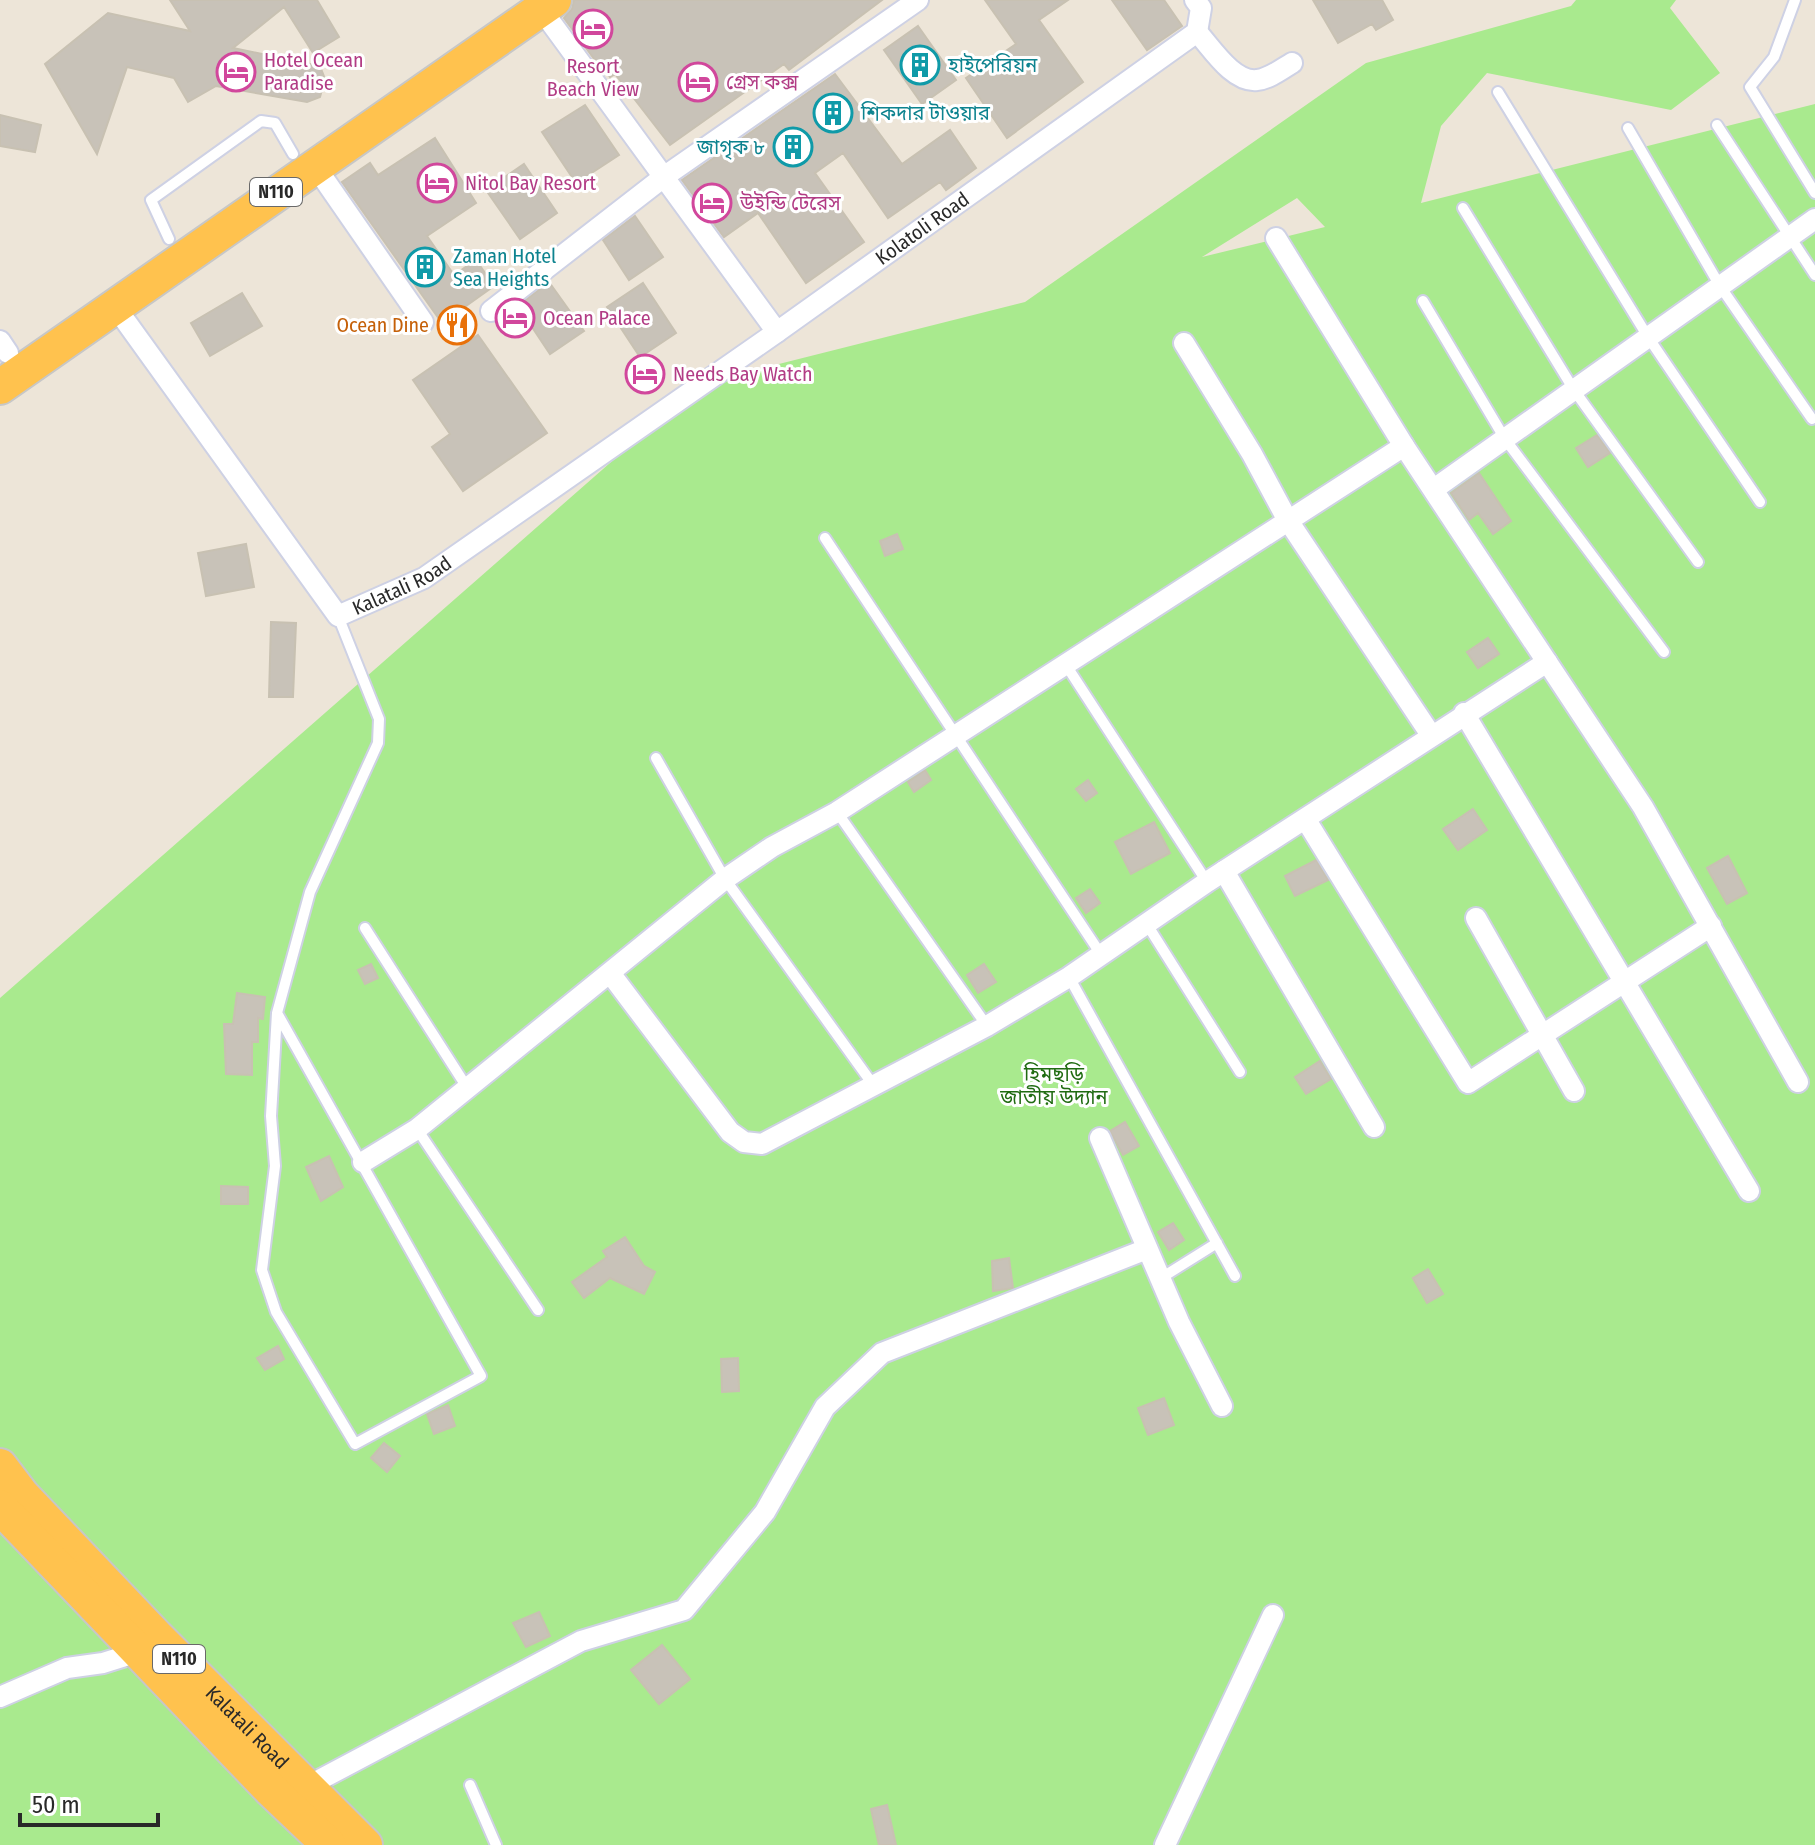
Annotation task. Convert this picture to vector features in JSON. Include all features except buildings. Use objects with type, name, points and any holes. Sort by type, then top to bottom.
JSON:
[{"type":"highway","name":"N110","points":[[0,387],[114,305],[304,160],[536,3]]},
{"type":"highway","name":"N110","points":[[3,351],[169,239],[304,160]]},
{"type":"highway","name":"Kalatali Road","points":[[0,1466],[22,1495],[306,1787],[341,1839]]},
{"type":"highway","name":"Kalatali Road","points":[[0,1507],[271,1790],[341,1839]]},
{"type":"street","points":[[491,311],[665,176],[918,0]]},
{"type":"street","points":[[536,3],[777,332]]},
{"type":"street","points":[[1203,3],[1197,32],[1234,72],[1246,79],[1260,80],[1292,63]]},
{"type":"street","name":"Kolatoli Road","points":[[777,332],[1197,32]]},
{"type":"street","points":[[304,160],[423,322]]},
{"type":"street","points":[[1434,489],[1815,219]]},
{"type":"street","points":[[1276,238],[1404,446],[1643,807],[1798,1082]]},
{"type":"street","name":"Kalatali Road","points":[[114,305],[338,616],[424,578],[777,332]]},
{"type":"street","points":[[1184,343],[1252,454],[1287,519],[1431,735]]},
{"type":"street","points":[[363,1162],[417,1129],[725,879],[772,847],[837,812],[1404,446]]},
{"type":"street","points":[[610,973],[730,1132],[744,1142],[762,1144],[987,1026],[1069,977],[1148,926],[1216,876],[1547,662]]},
{"type":"street","points":[[1464,713],[1749,1191]]},
{"type":"street","points":[[1306,820],[1468,1083],[1711,926]]},
{"type":"street","points":[[1216,876],[1374,1127]]},
{"type":"street","points":[[1476,918],[1574,1091]]},
{"type":"street","points":[[1100,1138],[1147,1249],[1222,1406]]},
{"type":"street","points":[[306,1787],[581,1641],[684,1610],[765,1512],[825,1407],[882,1353],[1147,1249]]},
{"type":"street","points":[[1165,1845],[1273,1615]]},
{"type":"street","points":[[0,1697],[67,1668],[103,1663],[138,1652]]},
{"type":"lane","points":[[1795,0],[1774,57],[1750,87],[1815,193]]},
{"type":"lane","points":[[1498,92],[1648,337],[1760,502]]},
{"type":"lane","points":[[169,239],[151,200],[261,121],[275,123],[304,160]]},
{"type":"lane","points":[[1717,125],[1815,275]]},
{"type":"lane","points":[[1628,128],[1720,286],[1812,419]]},
{"type":"lane","points":[[1463,208],[1574,390],[1698,562]]},
{"type":"lane","points":[[1423,301],[1505,439],[1664,652]]},
{"type":"lane","points":[[825,538],[1102,956]]},
{"type":"lane","points":[[277,1013],[481,1376],[355,1444],[276,1312],[262,1270],[275,1166],[271,1116],[277,1013],[310,892],[378,743],[379,719],[338,616]]},
{"type":"lane","points":[[1066,665],[1216,876]]},
{"type":"lane","points":[[656,758],[725,879],[874,1086]]},
{"type":"lane","points":[[837,812],[987,1026]]},
{"type":"lane","points":[[1148,926],[1240,1072]]},
{"type":"lane","points":[[365,928],[468,1089]]},
{"type":"lane","points":[[1069,977],[1235,1276]]},
{"type":"lane","points":[[417,1129],[538,1310]]},
{"type":"lane","points":[[1161,1278],[1217,1243]]},
{"type":"lane","points":[[470,1785],[496,1845]]},
{"type":"green space","name":"হিমছড়ি জাতীয় উদ্যান","points":[[1576,0],[1676,0],[1670,8],[1720,73],[1671,110],[1487,73],[1441,126],[1421,203],[1815,104],[1815,1845],[0,1845],[0,998],[700,384],[1025,302],[1366,63],[1571,6]],"holes":[[[1297,198],[1325,227],[1202,257]]]},
{"type":"place","name":"Resort Beach View","points":[[593,29]]},
{"type":"place","name":"হাইপেরিয়ন","points":[[920,65]]},
{"type":"place","name":"Hotel Ocean Paradise","points":[[236,72]]},
{"type":"place","name":"গ্রেস কক্স","points":[[698,82]]},
{"type":"place","name":"শিকদার টাওয়ার","points":[[833,113]]},
{"type":"place","name":"জাগৃক ৮","points":[[793,147]]},
{"type":"place","name":"Nitol Bay Resort","points":[[437,183]]},
{"type":"place","name":"উইন্ডি টেরেস","points":[[712,203]]},
{"type":"place","name":"Zaman Hotel Sea Heights","points":[[425,267]]},
{"type":"place","name":"Ocean Palace","points":[[515,318]]},
{"type":"place","name":"Ocean Dine","points":[[457,325]]},
{"type":"place","name":"Needs Bay Watch","points":[[645,374]]}]
